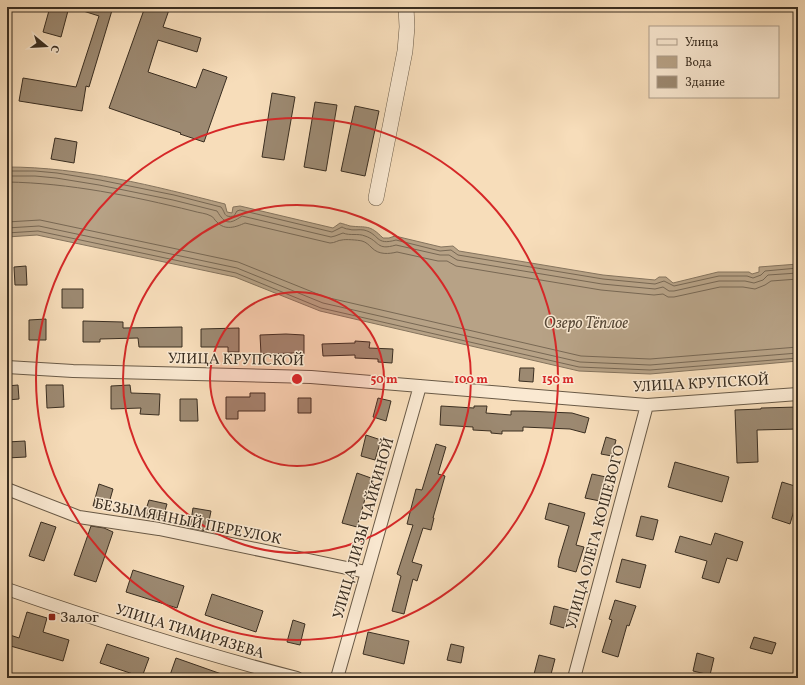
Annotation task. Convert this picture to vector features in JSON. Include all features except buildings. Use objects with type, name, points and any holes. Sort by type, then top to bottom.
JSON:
[{"type":"street","points":[[376,198],[405,51],[407,27],[406,7]]},
{"type":"street","name":"УЛИЦА КРУПСКОЙ","points":[[7,367],[72,371],[311,377],[647,405],[798,394]]},
{"type":"street","name":"УЛИЦА ЛИЗЫ ЧАЙКИНОЙ","points":[[337,678],[420,386]]},
{"type":"street","name":"УЛИЦА ОЛЕГА КОШЕВОГО","points":[[574,678],[647,405]]},
{"type":"street","name":"БЕЗЫМЯННЫЙ ПЕРЕУЛОК","points":[[7,489],[79,517],[159,529],[366,572]]},
{"type":"street","name":"УЛИЦА ТИМИРЯЗЕВА","points":[[7,589],[106,623],[256,668],[297,678]]},
{"type":"water","name":"Озеро Тёплое","points":[[7,167],[62,170],[90,174],[144,184],[225,204],[227,212],[232,213],[233,207],[240,206],[333,228],[340,223],[368,228],[374,230],[383,238],[395,236],[441,247],[453,246],[459,251],[603,275],[655,280],[659,277],[666,277],[673,283],[718,272],[749,272],[752,274],[759,272],[759,267],[798,264],[798,361],[650,374],[579,371],[320,311],[235,277],[37,235],[7,237]]},
{"type":"place","name":"Залог","points":[[52,617]]}]
